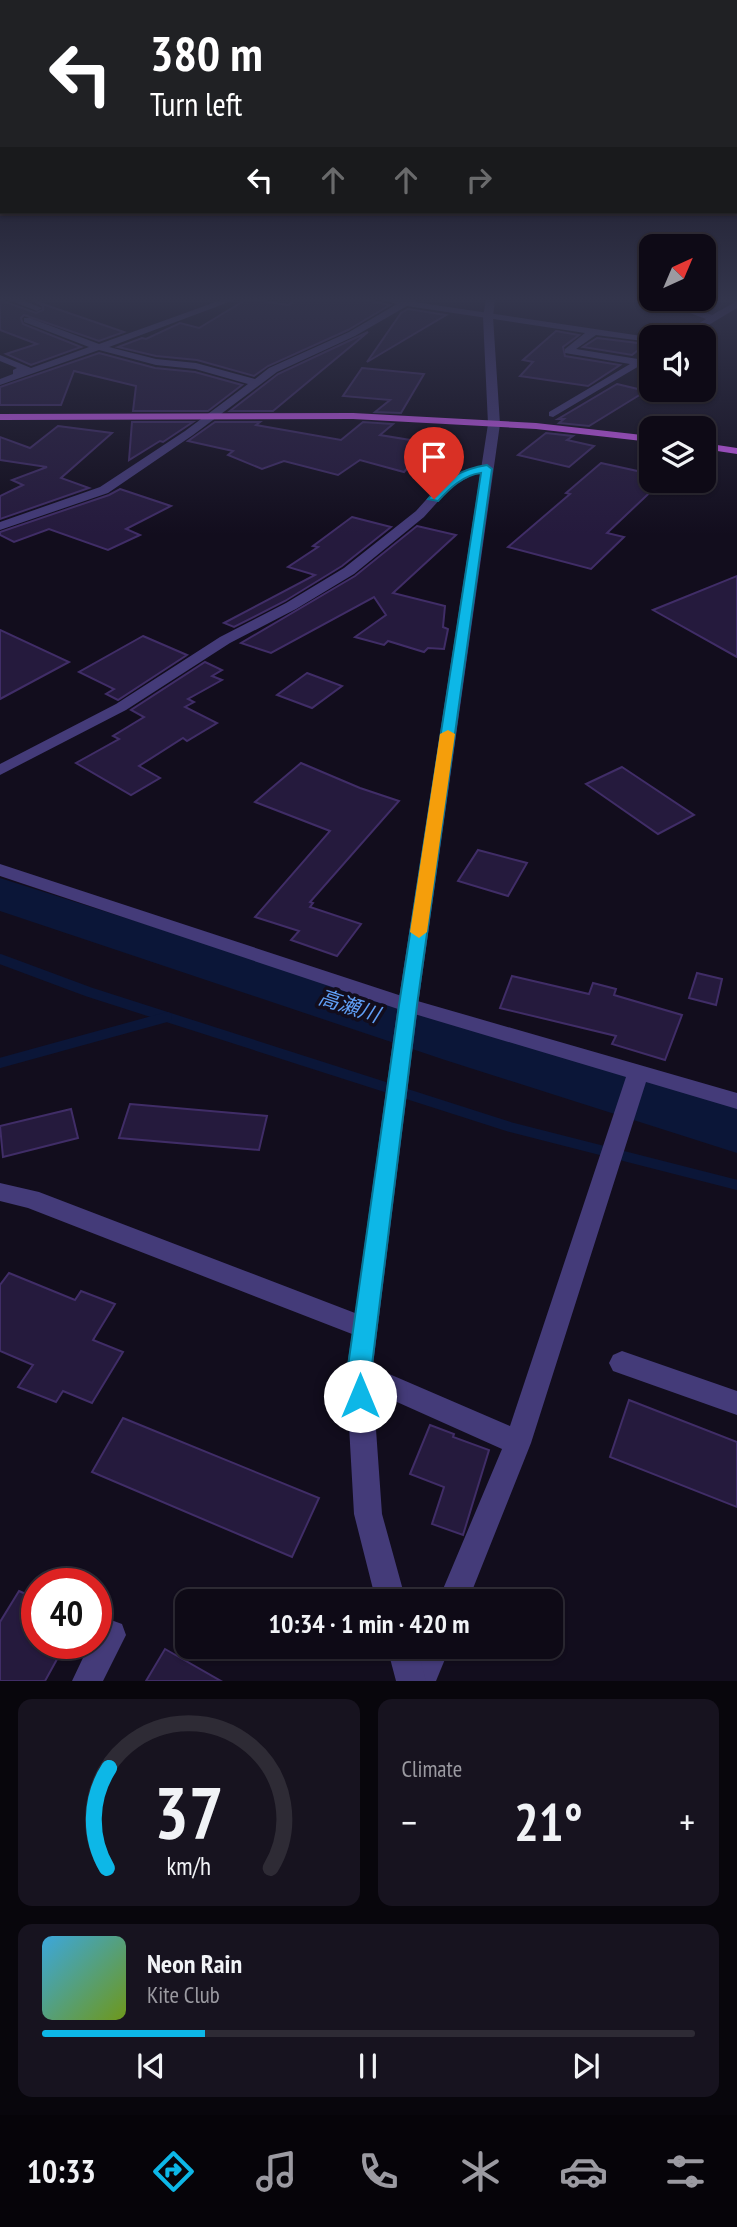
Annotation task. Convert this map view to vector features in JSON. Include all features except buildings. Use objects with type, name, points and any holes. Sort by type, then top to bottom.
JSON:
[{"type":"main road","points":[[0,417],[353,416],[494,424],[639,438]]},
{"type":"main road","points":[[716,448],[737,451]]},
{"type":"street","points":[[237,377],[254,382]]},
{"type":"street","points":[[0,526],[104,490],[212,416],[261,377]]},
{"type":"street","points":[[388,1589],[368,1514],[359,1373],[408,1005],[494,424],[491,377]]},
{"type":"street","points":[[553,414],[613,377]]},
{"type":"street","points":[[0,770],[121,707],[225,640],[291,606],[349,571],[420,514],[447,484],[471,471],[487,469]]},
{"type":"street","points":[[0,870],[408,1005],[737,1101]]},
{"type":"street","points":[[458,1589],[518,1443],[638,1073]]},
{"type":"street","points":[[0,1192],[31,1199],[365,1328]]},
{"type":"street","points":[[622,1363],[737,1403]]},
{"type":"street","points":[[359,1373],[518,1443]]},
{"type":"street","points":[[87,1681],[98,1659]]},
{"type":"street","points":[[405,1659],[411,1681]]},
{"type":"street","points":[[421,1681],[430,1659]]},
{"type":"waterway","name":"高瀬川","points":[[0,894],[465,1046],[737,1130]]},
{"type":"waterway","points":[[0,959],[167,1017]]},
{"type":"waterway","points":[[0,1063],[167,1017]]},
{"type":"waterway","points":[[167,1017],[510,1127],[737,1185]]},
{"type":"slow traffic","points":[[419,932],[448,734]]},
{"type":"route","points":[[360,1396],[359,1373],[408,1005],[487,469],[471,471],[447,484],[434,499]]}]
